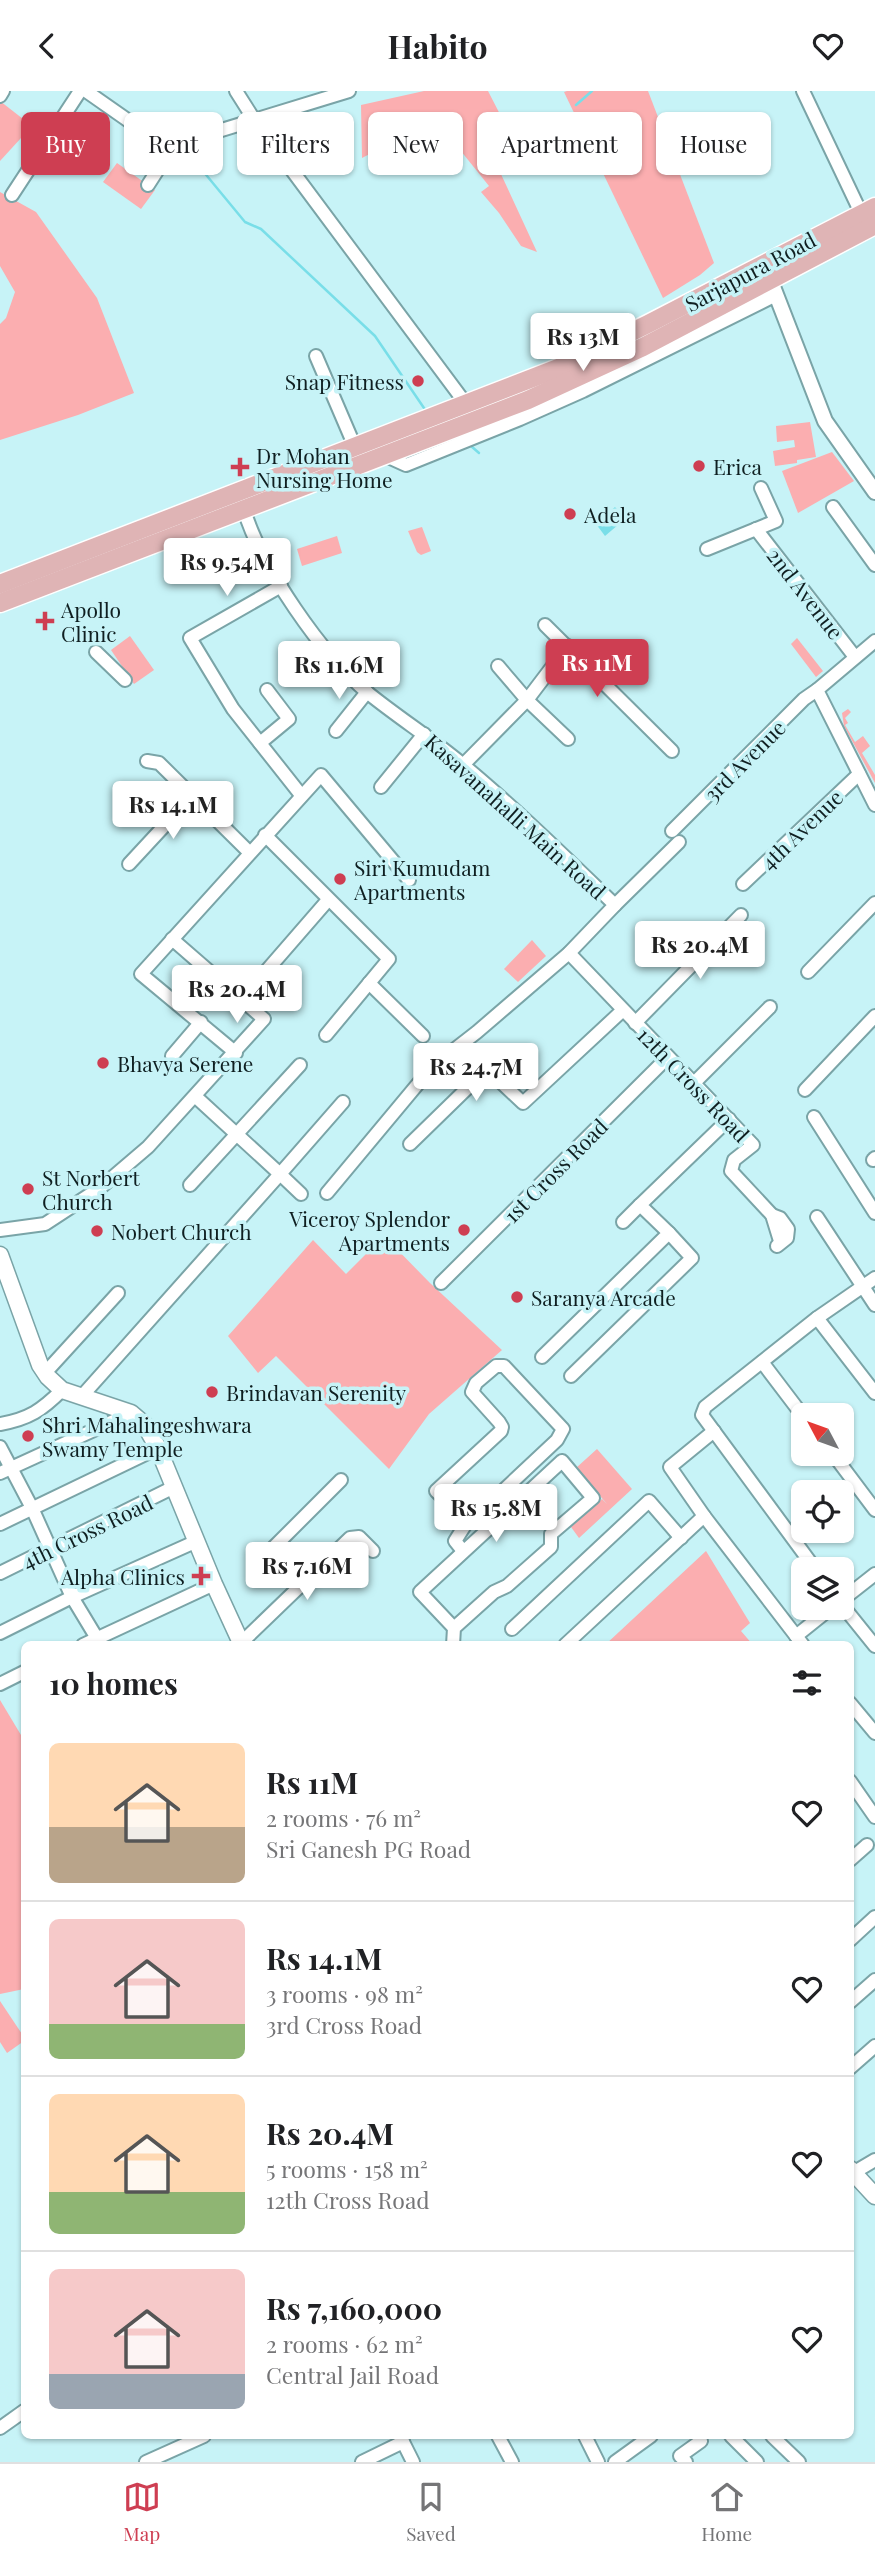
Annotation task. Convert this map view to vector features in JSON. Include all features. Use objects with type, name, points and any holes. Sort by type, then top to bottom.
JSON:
[{"type":"main road","name":"Sarjapura Road","points":[[0,584],[70,568],[244,510],[384,455],[531,407],[645,336],[868,210]]},
{"type":"main road","name":"Sarjapura Road","points":[[0,603],[70,568],[355,447],[773,287],[875,225]]},
{"type":"main road","points":[[0,1255],[45,1373],[62,1390],[131,1413],[145,1425],[158,1448],[241,1641]]},
{"type":"main road","points":[[854,2173],[875,2196]]},
{"type":"street","points":[[0,96],[3,91]]},
{"type":"street","points":[[12,195],[80,91]]},
{"type":"street","points":[[86,91],[124,118]]},
{"type":"street","points":[[236,91],[249,112]]},
{"type":"street","points":[[280,112],[309,97],[349,91]]},
{"type":"street","points":[[803,91],[868,210]]},
{"type":"street","points":[[148,185],[154,175]]},
{"type":"street","points":[[295,175],[466,404]]},
{"type":"street","points":[[531,407],[773,287],[825,421],[875,492]]},
{"type":"street","points":[[316,356],[355,447]]},
{"type":"street","name":"2nd Avenue","points":[[707,549],[776,521],[761,488]]},
{"type":"street","points":[[833,507],[875,565]]},
{"type":"street","name":"Kasavanahalli Main Road","points":[[244,510],[258,549],[281,586],[329,651],[367,692],[463,765],[615,905],[569,953],[432,1067],[327,1193]]},
{"type":"street","name":"2nd Avenue","points":[[756,529],[855,657]]},
{"type":"street","points":[[281,586],[190,638],[233,709],[301,795]]},
{"type":"street","points":[[545,625],[672,751]]},
{"type":"street","name":"3rd Avenue","points":[[615,905],[804,699],[875,641]]},
{"type":"street","points":[[463,765],[527,700],[568,646]]},
{"type":"street","points":[[96,652],[125,680]]},
{"type":"street","points":[[498,666],[527,700],[568,739]]},
{"type":"street","points":[[260,743],[289,719],[267,690]]},
{"type":"street","points":[[817,690],[875,805]]},
{"type":"street","points":[[336,731],[367,692]]},
{"type":"street","points":[[381,787],[424,734]]},
{"type":"street","points":[[147,761],[159,763],[249,852]]},
{"type":"street","name":"4th Avenue","points":[[743,884],[859,774]]},
{"type":"street","points":[[236,1053],[141,974],[321,775],[410,880]]},
{"type":"street","points":[[129,864],[192,796]]},
{"type":"street","points":[[265,835],[389,959],[326,1035]]},
{"type":"street","points":[[262,977],[328,900]]},
{"type":"street","points":[[808,972],[875,903]]},
{"type":"street","points":[[635,1023],[741,915]]},
{"type":"street","points":[[0,1230],[45,1224],[100,1188],[148,1147],[264,1019],[172,939]]},
{"type":"street","name":"12th Cross Road","points":[[569,953],[753,1145],[734,1160],[731,1171],[772,1215],[778,1244]]},
{"type":"street","points":[[369,983],[423,1036]]},
{"type":"street","points":[[694,1083],[770,1007]]},
{"type":"street","points":[[410,1144],[487,1069],[523,1103],[623,1010]]},
{"type":"street","points":[[805,1090],[875,1016]]},
{"type":"street","points":[[172,1056],[201,1023]]},
{"type":"street","name":"1st Cross Road","points":[[441,1283],[668,1057]]},
{"type":"street","points":[[190,1185],[300,1065]]},
{"type":"street","points":[[196,1097],[301,1193]]},
{"type":"street","points":[[82,1396],[343,1102]]},
{"type":"street","points":[[814,1117],[875,1213]]},
{"type":"street","points":[[623,1222],[729,1119]]},
{"type":"street","points":[[571,1376],[692,1258],[640,1205]]},
{"type":"street","points":[[817,1217],[875,1305]]},
{"type":"street","points":[[542,1357],[669,1233]]},
{"type":"street","points":[[806,1557],[702,1415],[705,1407],[817,1318],[875,1278]]},
{"type":"street","points":[[45,1373],[118,1293]]},
{"type":"street","points":[[817,1318],[875,1393]]},
{"type":"street","points":[[762,1362],[793,1403]]},
{"type":"street","points":[[463,1551],[455,1541],[467,1522],[557,1440],[563,1429],[504,1366],[496,1366],[476,1383],[472,1392],[499,1422],[501,1431],[436,1491],[467,1522]]},
{"type":"street","points":[[0,1424],[30,1417],[62,1390]]},
{"type":"street","points":[[6,1470],[131,1413]]},
{"type":"street","points":[[714,1431],[670,1467],[799,1641],[819,1620]]},
{"type":"street","points":[[0,1447],[6,1470],[32,1508],[72,1597],[98,1641]]},
{"type":"street","points":[[0,1524],[158,1448]]},
{"type":"street","points":[[453,1641],[454,1628],[551,1547],[551,1534],[593,1498],[562,1461],[420,1592],[454,1628]]},
{"type":"street","points":[[842,1467],[875,1510]]},
{"type":"street","points":[[299,1587],[267,1554],[341,1480]]},
{"type":"street","name":"4th Cross Road","points":[[0,1573],[174,1487]]},
{"type":"street","points":[[512,1629],[649,1501],[681,1538]]},
{"type":"street","points":[[569,1641],[704,1516]]},
{"type":"street","points":[[245,1641],[350,1538],[359,1537],[373,1551]]},
{"type":"street","points":[[0,1633],[72,1597],[197,1541]]},
{"type":"street","points":[[854,1592],[875,1574]]},
{"type":"street","points":[[101,1641],[214,1584]]},
{"type":"street","points":[[854,1619],[875,1646]]},
{"type":"street","points":[[0,1683],[21,1673]]},
{"type":"street","points":[[854,1708],[875,1733]]},
{"type":"street","points":[[854,1786],[874,1814]]},
{"type":"street","points":[[854,1856],[867,1845]]},
{"type":"street","points":[[854,1936],[875,1917]]},
{"type":"street","points":[[854,1998],[875,1980]]},
{"type":"street","points":[[854,2064],[875,2046]]},
{"type":"street","points":[[854,2170],[875,2160]]},
{"type":"street","points":[[0,2428],[21,2413]]},
{"type":"street","points":[[146,2462],[195,2439]]},
{"type":"street","points":[[362,2462],[401,2439],[413,2462]]},
{"type":"street","points":[[500,2439],[512,2462]]},
{"type":"street","points":[[586,2439],[598,2462]]},
{"type":"street","points":[[615,2462],[647,2439]]},
{"type":"street","points":[[735,2439],[757,2462]]},
{"type":"street","points":[[775,2439],[799,2462]]},
{"type":"street","points":[[686,2462],[680,2456],[701,2441]]},
{"type":"shaded area","points":[[424,91],[488,91],[499,112],[477,112],[477,171],[463,154],[463,112],[368,112],[368,155],[362,158],[361,105]]},
{"type":"shaded area","points":[[648,91],[656,112],[656,175],[680,175],[714,263],[663,298],[604,175],[642,175],[642,112],[574,112],[564,92]]},
{"type":"shaded area","points":[[0,101],[21,117],[21,138],[0,161]]},
{"type":"shaded area","points":[[117,163],[124,168],[124,175],[134,175],[155,190],[141,209],[103,182]]},
{"type":"shaded area","points":[[480,175],[501,175],[537,252],[521,246],[481,192],[489,186]]},
{"type":"shaded area","points":[[0,192],[36,212],[97,298],[134,393],[78,415],[0,440],[0,324],[6,318],[15,292],[0,266]]},
{"type":"shaded area","points":[[810,422],[816,457],[775,466],[773,451],[795,447],[794,440],[777,442],[776,426]]},
{"type":"shaded area","points":[[832,452],[854,481],[798,513],[782,471]]},
{"type":"shaded area","points":[[422,527],[431,551],[421,555],[408,531]]},
{"type":"shaded area","points":[[337,536],[342,553],[302,566],[297,549]]},
{"type":"shaded area","points":[[130,636],[154,670],[134,684],[111,650]]},
{"type":"shaded area","points":[[797,638],[823,671],[816,677],[791,644]]},
{"type":"shaded area","points":[[848,709],[851,712],[845,718],[848,723],[845,725],[855,742],[863,736],[870,746],[862,753],[875,775],[875,783],[844,726],[842,713]]},
{"type":"shaded area","points":[[532,940],[546,956],[518,982],[504,969]]},
{"type":"shaded area","points":[[384,1236],[502,1350],[429,1414],[389,1469],[276,1356],[258,1373],[228,1336],[313,1240],[346,1274]]},
{"type":"shaded area","points":[[597,1449],[632,1489],[579,1538],[571,1527],[602,1499],[607,1504],[576,1468]]},
{"type":"shaded area","points":[[706,1551],[750,1623],[741,1631],[750,1641],[609,1641]]},
{"type":"shaded area","points":[[0,1700],[21,1735],[21,1990],[0,1994]]},
{"type":"shaded area","points":[[0,2001],[21,2032],[21,2043],[7,2053],[0,2042]]},
{"type":"water","points":[[615,507],[625,519],[605,536],[596,524]]},
{"type":"waterway","points":[[576,105],[592,91]]},
{"type":"waterway","points":[[206,175],[245,222],[261,229],[375,336],[426,411]]},
{"type":"waterway","points":[[471,446],[479,453]]},
{"type":"place","name":"Snap Fitness","points":[[418,381]]},
{"type":"place","name":"Erica","points":[[699,466]]},
{"type":"place","name":"Dr Mohan Nursing Home","points":[[240,467]]},
{"type":"place","name":"Adela","points":[[570,514]]},
{"type":"place","name":"Apollo Clinic","points":[[45,621]]},
{"type":"place","name":"Siri Kumudam Apartments","points":[[340,879]]},
{"type":"place","name":"Bhavya Serene","points":[[103,1063]]},
{"type":"place","name":"St Norbert Church","points":[[28,1189]]},
{"type":"place","name":"Viceroy Splendor Apartments","points":[[464,1230]]},
{"type":"place","name":"Nobert Church","points":[[97,1231]]},
{"type":"place","name":"Saranya Arcade","points":[[517,1297]]},
{"type":"place","name":"Brindavan Serenity","points":[[212,1392]]},
{"type":"place","name":"Shri Mahalingeshwara Swamy Temple","points":[[28,1436]]},
{"type":"place","name":"Alpha Clinics","points":[[201,1576]]}]
